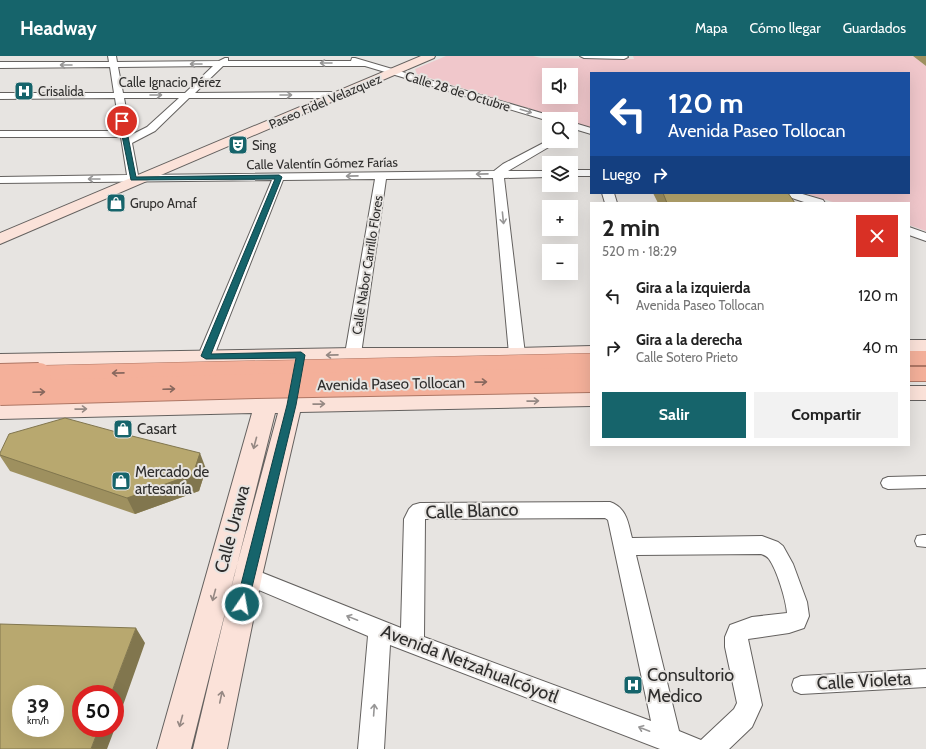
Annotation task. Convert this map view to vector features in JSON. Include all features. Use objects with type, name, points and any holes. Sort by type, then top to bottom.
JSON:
[{"type":"highway","points":[[910,358],[926,358]]},
{"type":"highway","name":"Avenida Paseo Tollocan","points":[[0,376],[590,364]]},
{"type":"highway","points":[[910,374],[926,374]]},
{"type":"highway","name":"Avenida Paseo Tollocan","points":[[0,394],[256,386],[590,380]]},
{"type":"main road","name":"Paseo Fidel Velazquez","points":[[0,239],[137,179],[430,56]]},
{"type":"main road","points":[[910,346],[926,346]]},
{"type":"main road","name":"Avenida Paseo Tollocan","points":[[0,361],[206,356],[516,354],[590,352]]},
{"type":"main road","name":"Calle Urawa","points":[[210,749],[248,576],[278,405],[278,355]]},
{"type":"main road","name":"Calle Urawa","points":[[174,749],[278,405],[301,355]]},
{"type":"main road","points":[[382,404],[368,402],[363,396],[359,383],[364,370],[370,364],[385,355]]},
{"type":"main road","points":[[189,408],[214,399],[223,392],[226,386],[228,375],[224,365],[213,358],[206,356]]},
{"type":"main road","points":[[9,410],[13,407],[14,393],[24,379],[43,367],[65,359]]},
{"type":"main road","points":[[910,393],[926,393]]},
{"type":"main road","name":"Avenida Paseo Tollocan","points":[[9,410],[189,408],[590,399]]},
{"type":"street","points":[[158,64],[165,56]]},
{"type":"street","points":[[0,134],[125,138],[151,129],[229,56]]},
{"type":"street","name":"Calle 28 de Octubre","points":[[341,56],[542,116]]},
{"type":"street","points":[[585,56],[624,57]]},
{"type":"street","points":[[112,60],[125,138],[137,179]]},
{"type":"street","points":[[0,65],[112,60],[158,64],[365,63]]},
{"type":"street","name":"Calle Ignacio Pérez","points":[[0,96],[340,95]]},
{"type":"street","points":[[578,129],[590,131]]},
{"type":"street","points":[[516,354],[498,174],[507,166],[542,147]]},
{"type":"street","points":[[578,173],[590,173]]},
{"type":"street","name":"Calle Valentín Gómez Farías","points":[[0,180],[542,174]]},
{"type":"street","name":"Calle Nabor Carrillo Flores","points":[[353,354],[381,176]]},
{"type":"street","points":[[206,356],[279,177]]},
{"type":"street","points":[[790,194],[816,202]]},
{"type":"street","points":[[910,231],[926,236]]},
{"type":"street","points":[[888,483],[926,482]]},
{"type":"street","name":"Calle Blanco","points":[[412,643],[414,520],[420,511],[610,510],[617,517],[624,547]]},
{"type":"street","points":[[668,738],[624,547],[762,546],[770,548],[781,560],[796,603],[798,614],[796,621],[787,624],[748,627],[738,632],[736,637],[750,705],[743,718],[710,749]]},
{"type":"street","name":"Avenida Netzahualcóyotl","points":[[248,576],[412,643],[668,738],[693,749]]},
{"type":"street","points":[[372,749],[380,630]]},
{"type":"street","name":"Calle Violeta","points":[[802,685],[926,678]]},
{"type":"shaded area","points":[[446,56],[533,56],[541,58],[634,59],[633,56],[913,56],[926,66],[926,231],[910,225],[910,202],[833,202],[807,194],[910,194],[910,72],[590,72],[590,128],[578,124],[578,112],[542,113],[417,74],[415,69]]},
{"type":"building","points":[[663,194],[789,194],[794,202],[667,202]]},
{"type":"building","name":"Mercado de artesanía","points":[[65,418],[200,453],[193,474],[127,498],[0,455],[9,434]]},
{"type":"building","points":[[0,624],[136,628],[114,685],[72,685],[72,737],[96,737],[91,749],[0,749]]},
{"type":"place","name":"Crisalida","points":[[24,91]]},
{"type":"place","name":"Sing","points":[[238,145]]},
{"type":"place","name":"Grupo Amaf","points":[[116,203]]},
{"type":"place","name":"Casart","points":[[123,429]]},
{"type":"place","name":"Mercado de artesanía","points":[[121,481]]},
{"type":"place","name":"Consultorio Medico","points":[[633,685]]},
{"type":"route","points":[[122,121],[133,179],[279,177],[206,356],[301,355],[291,405],[242,604]]}]
